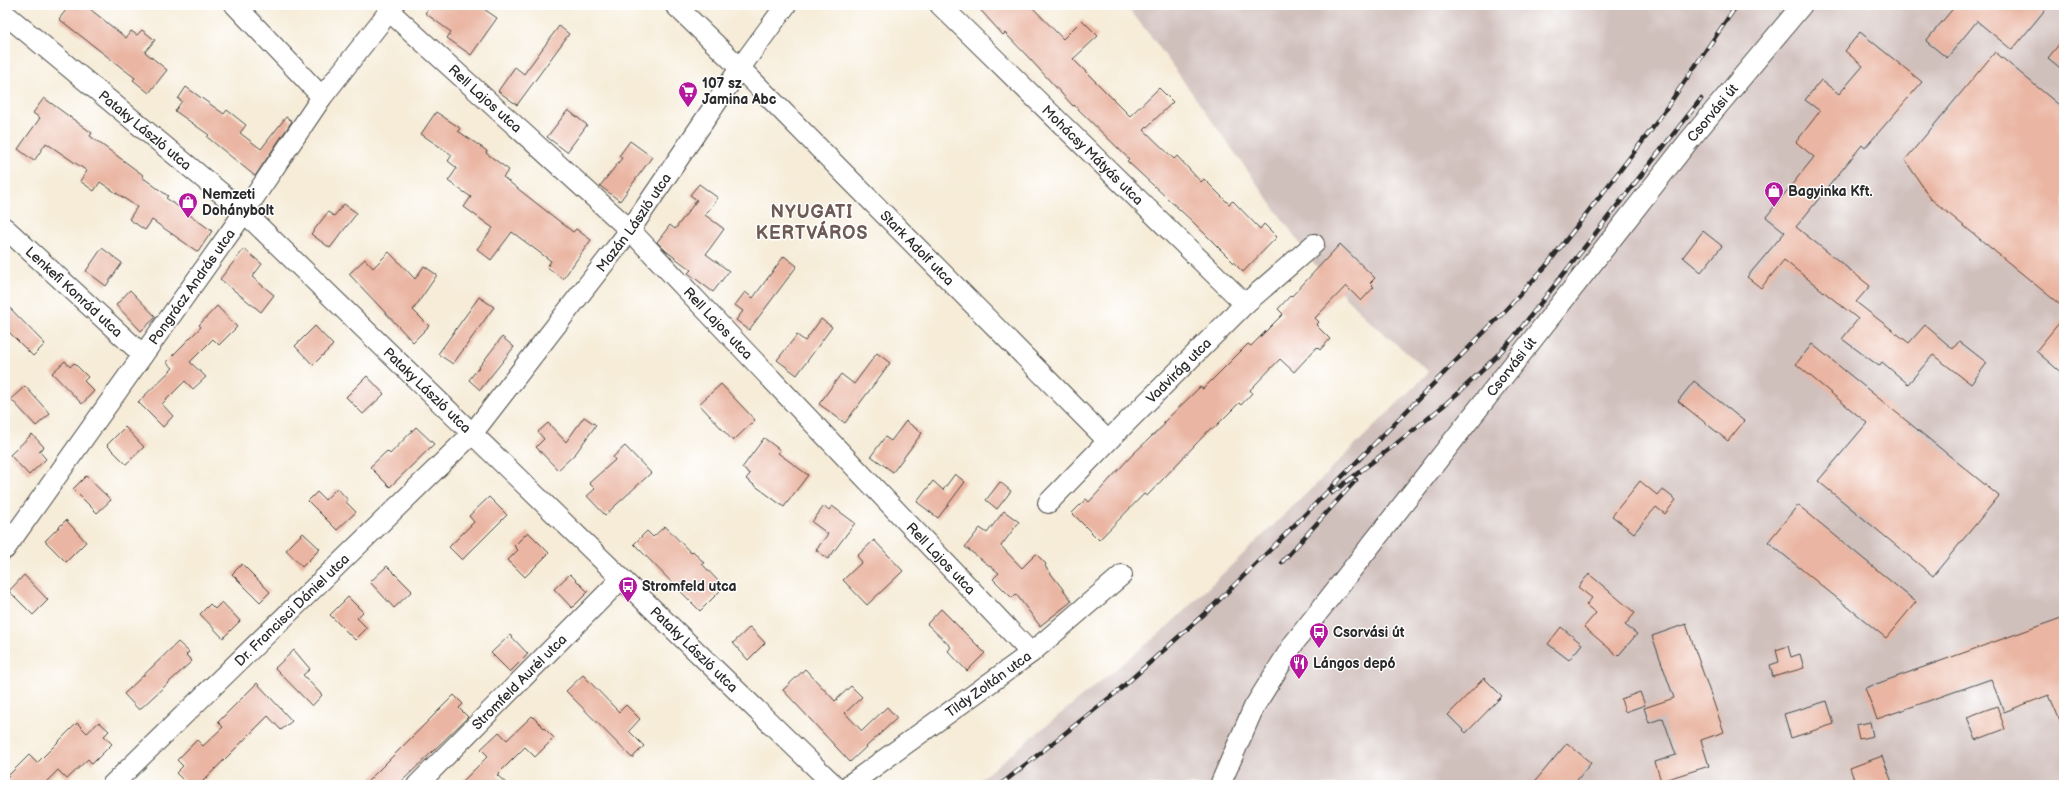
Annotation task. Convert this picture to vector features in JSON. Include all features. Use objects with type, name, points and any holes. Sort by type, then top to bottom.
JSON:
[{"type":"street","points":[[235,5],[322,97]]},
{"type":"street","name":"Stark Adolf utca","points":[[675,5],[740,68],[1108,441]]},
{"type":"street","name":"Mazán László utca","points":[[472,434],[630,230],[740,68],[786,5]]},
{"type":"street","name":"Mohácsy Mátyás utca","points":[[940,5],[1245,304]]},
{"type":"street","name":"Csorvási út","points":[[1220,785],[1254,707],[1294,643],[1687,142],[1802,5]]},
{"type":"street","name":"Pongrácz András utca","points":[[5,549],[244,212],[322,97],[391,8]]},
{"type":"street","name":"Rell Lajos utca","points":[[391,8],[630,230],[1031,653]]},
{"type":"street","name":"Pataky László utca","points":[[5,14],[244,212],[834,785]]},
{"type":"street","name":"Lenkefi Konrád utca","points":[[5,228],[143,355]]},
{"type":"street","name":"Vadvirág utca","points":[[1048,504],[1108,441],[1245,304],[1314,244]]},
{"type":"street","name":"Dr. Francisci Dániel utca","points":[[112,785],[472,434]]},
{"type":"street","name":"Tildy Zoltán utca","points":[[849,785],[1031,653],[1122,575]]},
{"type":"street","name":"Stromfeld Aurél utca","points":[[417,785],[621,579]]},
{"type":"shaded area","points":[[1126,5],[2064,5],[2064,785],[973,785],[1165,629],[1308,492],[1429,372],[1368,320],[1316,266],[1156,43]]},
{"type":"building","points":[[70,5],[85,5],[126,38],[131,31],[137,35],[142,30],[155,40],[145,52],[167,70],[149,93],[133,80],[135,78],[59,19]]},
{"type":"building","points":[[431,5],[478,5],[497,18],[471,55],[447,38],[451,32],[425,13]]},
{"type":"building","points":[[976,5],[1030,5],[1063,39],[1082,20],[1098,36],[1073,59],[1130,116],[1159,88],[1173,102],[1144,130],[1174,159],[1177,156],[1201,182],[1204,179],[1229,204],[1233,201],[1260,229],[1264,224],[1277,237],[1243,272],[1192,221],[1127,161],[1129,159],[1074,105],[1073,106],[1005,33],[1003,35]]},
{"type":"building","points":[[1956,5],[2049,5],[2012,50],[1977,21],[1947,58],[1926,41]]},
{"type":"building","points":[[559,26],[569,34],[517,105],[498,91],[515,67],[524,74]]},
{"type":"building","points":[[1860,32],[1922,82],[1865,148],[1862,145],[1796,227],[1870,286],[1856,302],[1909,343],[1925,325],[1953,349],[1959,341],[1987,363],[1971,384],[1933,355],[1908,384],[1882,362],[1879,366],[1842,339],[1858,319],[1784,260],[1761,288],[1747,277],[1785,232],[1766,217],[1814,157],[1796,142],[1820,111],[1805,100],[1821,80],[1839,94],[1863,66],[1845,51]]},
{"type":"building","points":[[2064,38],[2064,71],[2048,58]]},
{"type":"building","points":[[1995,52],[2064,109],[2064,308],[1931,199],[1905,160]]},
{"type":"building","points":[[186,87],[224,114],[227,110],[246,125],[240,133],[261,149],[286,117],[292,121],[255,176],[207,137],[209,135],[175,111],[182,101],[178,99]]},
{"type":"building","points":[[44,98],[92,133],[90,136],[143,175],[142,177],[168,196],[166,198],[212,231],[198,252],[152,220],[145,230],[129,219],[137,207],[100,182],[94,191],[80,181],[87,171],[46,143],[34,161],[18,149],[40,118],[33,113]]},
{"type":"building","points":[[568,110],[587,125],[567,152],[547,137]]},
{"type":"building","points":[[436,112],[460,128],[458,131],[487,151],[486,153],[509,170],[503,177],[573,232],[576,229],[591,240],[563,279],[547,267],[551,261],[512,232],[491,260],[477,249],[493,228],[464,207],[471,197],[448,181],[457,168],[448,161],[452,155],[421,134]]},
{"type":"building","points":[[630,141],[652,157],[620,201],[600,186],[622,158],[619,156]]},
{"type":"building","points":[[699,184],[718,198],[705,215],[724,229],[706,254],[729,271],[713,292],[688,273],[691,270],[666,251],[657,242],[670,225],[675,229],[697,200],[690,195]]},
{"type":"building","points":[[344,204],[357,213],[330,248],[311,234],[328,212],[334,216]]},
{"type":"building","points":[[1703,231],[1722,246],[1701,272],[1683,257]]},
{"type":"building","points":[[1340,244],[1375,278],[1370,283],[1374,287],[1361,301],[1346,286],[1315,318],[1319,322],[1316,325],[1330,339],[1320,350],[1317,347],[1294,372],[1280,359],[1250,390],[1252,393],[1241,405],[1239,403],[1213,429],[1211,428],[1147,496],[1144,494],[1099,540],[1072,513],[1086,499],[1089,502],[1133,454],[1165,424],[1163,423],[1200,387],[1203,389],[1248,344],[1251,346],[1283,314],[1278,309]]},
{"type":"building","points":[[102,248],[122,263],[106,286],[86,271]]},
{"type":"building","points":[[244,249],[262,264],[252,277],[274,295],[261,312],[220,279]]},
{"type":"building","points":[[389,252],[415,279],[424,266],[437,275],[413,310],[429,326],[413,342],[349,274],[365,259],[373,268]]},
{"type":"building","points":[[784,256],[797,266],[749,330],[736,320],[743,311],[735,305],[745,292],[753,298]]},
{"type":"building","points":[[130,290],[156,317],[141,331],[116,305]]},
{"type":"building","points":[[479,297],[494,307],[453,364],[438,354]]},
{"type":"building","points":[[5,303],[45,344],[33,356],[5,328]]},
{"type":"building","points":[[217,306],[237,327],[219,345],[213,339],[190,362],[206,377],[193,389],[185,381],[162,404],[173,416],[163,427],[138,402],[173,368],[166,362],[201,327],[199,325]]},
{"type":"building","points":[[2064,317],[2064,375],[2036,351]]},
{"type":"building","points":[[821,319],[832,327],[797,375],[777,360],[797,335],[805,341]]},
{"type":"building","points":[[315,326],[333,345],[313,365],[295,346]]},
{"type":"building","points":[[502,337],[514,347],[480,390],[469,380]]},
{"type":"building","points":[[1812,344],[1999,496],[1933,576],[1818,481],[1867,423],[1796,364]]},
{"type":"building","points":[[877,353],[890,363],[845,423],[819,404],[841,374],[854,384]]},
{"type":"building","points":[[65,361],[70,367],[74,363],[88,377],[84,381],[94,391],[82,404],[52,373]]},
{"type":"building","points":[[367,376],[384,394],[363,414],[346,397]]},
{"type":"building","points":[[1694,381],[1744,421],[1728,441],[1678,401]]},
{"type":"building","points":[[721,384],[755,420],[733,441],[699,404]]},
{"type":"building","points":[[25,386],[50,414],[36,426],[11,399]]},
{"type":"building","points":[[584,417],[596,425],[576,453],[558,470],[536,447],[544,439],[538,432],[548,423],[566,442]]},
{"type":"building","points":[[906,421],[922,433],[893,472],[871,456],[885,437],[891,441]]},
{"type":"building","points":[[125,427],[144,447],[126,464],[107,445]]},
{"type":"building","points":[[416,427],[434,444],[390,487],[370,467],[387,451],[390,454]]},
{"type":"building","points":[[32,434],[44,447],[39,451],[46,459],[29,475],[10,455]]},
{"type":"building","points":[[764,438],[780,450],[778,453],[808,475],[784,507],[746,479],[750,474],[742,468]]},
{"type":"building","points":[[625,446],[651,473],[605,515],[587,496],[595,489],[589,483],[615,460],[613,457]]},
{"type":"building","points":[[955,474],[965,482],[938,518],[917,502],[933,481],[943,490]]},
{"type":"building","points":[[86,476],[111,500],[97,513],[73,489]]},
{"type":"building","points":[[1640,481],[1657,495],[1662,489],[1676,500],[1665,514],[1656,507],[1634,533],[1612,516]]},
{"type":"building","points":[[1000,482],[1011,491],[997,509],[986,500]]},
{"type":"building","points":[[337,488],[348,500],[346,502],[356,512],[337,530],[308,501],[317,492],[325,500]]},
{"type":"building","points":[[489,497],[507,515],[462,560],[449,547],[474,522],[469,516]]},
{"type":"building","points":[[1798,505],[1916,602],[1886,638],[1768,542]]},
{"type":"building","points":[[824,506],[829,510],[832,506],[855,523],[828,559],[816,550],[828,534],[812,522]]},
{"type":"building","points":[[1004,511],[1019,522],[1001,546],[1022,568],[1036,554],[1046,564],[1045,566],[1072,601],[1040,626],[1016,594],[1012,598],[993,579],[999,573],[965,547],[980,528],[987,533]]},
{"type":"building","points":[[66,520],[86,542],[66,562],[45,541]]},
{"type":"building","points":[[665,526],[691,553],[693,551],[704,563],[702,564],[724,587],[700,611],[634,544],[647,531],[653,537]]},
{"type":"building","points":[[528,532],[549,553],[525,577],[508,560],[518,550],[514,546]]},
{"type":"building","points":[[303,533],[320,549],[302,567],[286,550]]},
{"type":"building","points":[[874,540],[903,571],[867,605],[843,580],[862,562],[857,556]]},
{"type":"building","points":[[242,564],[270,592],[260,602],[232,574]]},
{"type":"building","points":[[387,566],[412,591],[394,608],[370,582]]},
{"type":"building","points":[[570,574],[588,592],[572,608],[554,589]]},
{"type":"building","points":[[1589,574],[1635,613],[1625,625],[1637,634],[1618,656],[1584,627],[1596,613],[1586,605],[1592,598],[1578,587]]},
{"type":"building","points":[[24,575],[48,600],[33,615],[9,591]]},
{"type":"building","points":[[348,597],[363,612],[357,618],[367,628],[355,640],[330,615]]},
{"type":"building","points":[[222,602],[240,621],[223,638],[200,614],[210,604],[215,609]]},
{"type":"building","points":[[941,609],[985,653],[967,671],[948,651],[951,647],[927,624]]},
{"type":"building","points":[[2064,617],[2064,730],[2049,695],[2004,712],[1991,679],[1877,719],[1865,688]]},
{"type":"building","points":[[1686,624],[1724,732],[1701,740],[1709,766],[1661,781],[1655,762],[1676,755],[1663,718],[1649,723],[1644,708],[1674,698],[1652,636]]},
{"type":"building","points":[[750,627],[765,643],[748,660],[733,643]]},
{"type":"building","points":[[1561,627],[1582,644],[1569,660],[1548,644]]},
{"type":"building","points":[[510,635],[528,654],[510,672],[491,653]]},
{"type":"building","points":[[178,642],[189,652],[186,655],[192,661],[139,710],[124,694]]},
{"type":"building","points":[[1788,646],[1791,657],[1800,654],[1804,668],[1773,677],[1770,665],[1779,662],[1776,650]]},
{"type":"building","points":[[294,650],[310,669],[303,675],[322,695],[312,706],[275,668]]},
{"type":"building","points":[[805,669],[835,701],[851,686],[862,697],[845,713],[862,731],[887,707],[897,718],[850,762],[783,690]]},
{"type":"building","points":[[583,675],[619,712],[626,705],[640,719],[629,731],[644,746],[632,758],[566,691]]},
{"type":"building","points":[[1484,678],[1502,696],[1466,733],[1448,715]]},
{"type":"building","points":[[257,683],[292,721],[281,730],[268,716],[199,785],[188,785],[176,773],[183,766],[177,760],[197,740],[203,746],[223,727],[218,722]]},
{"type":"building","points":[[1640,692],[1645,705],[1625,712],[1621,699]]},
{"type":"building","points":[[454,695],[463,704],[459,708],[468,717],[398,785],[364,785]]},
{"type":"building","points":[[1827,701],[1834,724],[1791,738],[1784,714]]},
{"type":"building","points":[[1997,706],[2005,729],[1976,740],[1967,717]]},
{"type":"building","points":[[532,716],[554,738],[535,757],[525,747],[497,775],[508,785],[459,785],[488,756],[481,749],[499,732],[507,740]]},
{"type":"building","points":[[99,722],[109,731],[104,736],[112,744],[92,764],[88,759],[67,779],[58,770],[43,785],[5,785],[5,779],[29,755],[37,763],[77,723],[87,733]]},
{"type":"building","points":[[1870,722],[1873,736],[1859,739],[1856,725]]},
{"type":"building","points":[[1567,743],[1591,763],[1573,785],[1532,785]]},
{"type":"building","points":[[1882,756],[1893,785],[1856,785],[1850,768]]},
{"type":"railway","points":[[1000,785],[1118,691],[1212,607],[1500,316],[1546,266],[1652,129],[1737,5]]},
{"type":"railway","points":[[1332,493],[1427,420],[1472,380],[1514,337],[1701,99]]},
{"type":"railway","points":[[1282,562],[1356,480]]},
{"type":"place","name":"107 sz Jamina Abc","points":[[688,108]]},
{"type":"place","name":"Bagyinka Kft.","points":[[1774,208]]},
{"type":"place","name":"Nemzeti Dohánybolt","points":[[188,219]]},
{"type":"place","name":"Stromfeld utca","points":[[628,603]]},
{"type":"place","name":"Csorvási út","points":[[1319,649]]},
{"type":"place","name":"Lángos depó","points":[[1299,680]]},
{"type":"district","name":"NYUGATI KERTVÁROS","points":[[812,222]]}]
